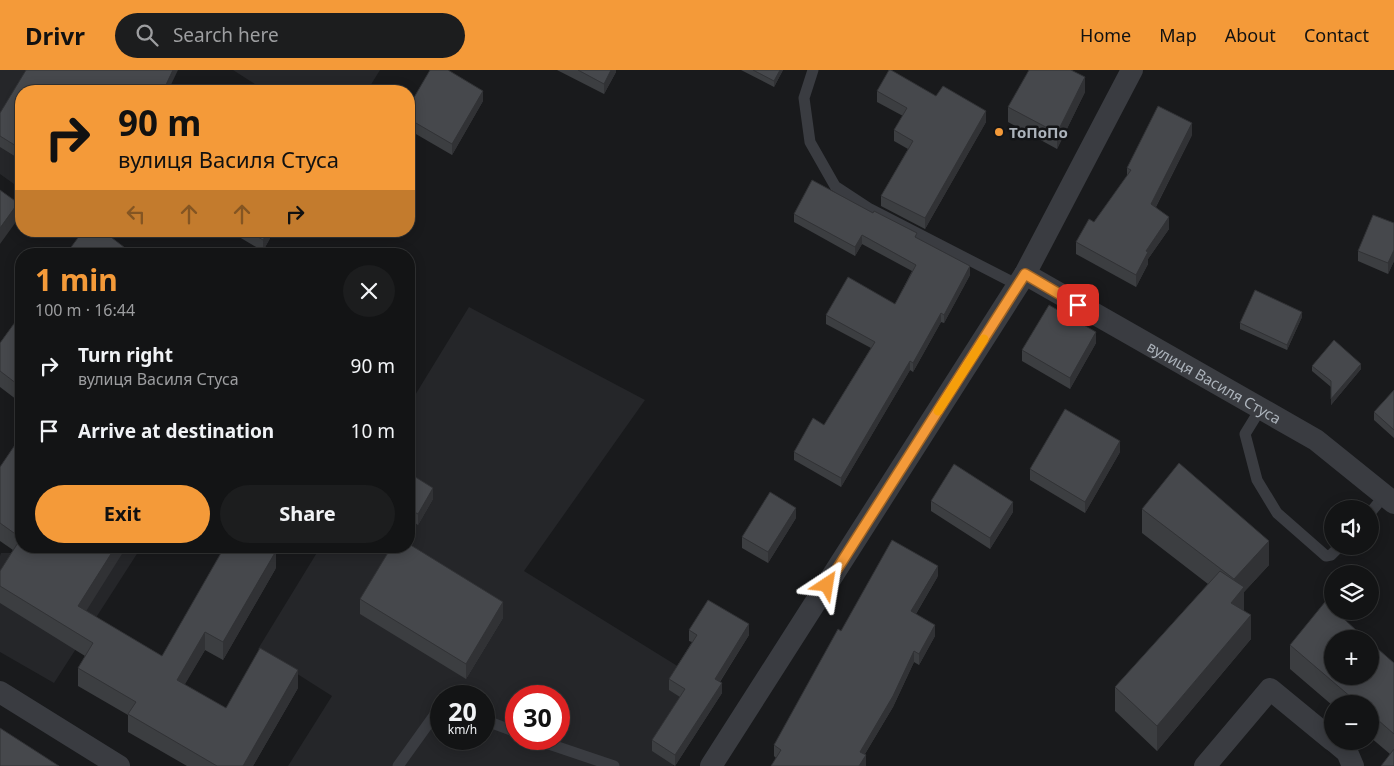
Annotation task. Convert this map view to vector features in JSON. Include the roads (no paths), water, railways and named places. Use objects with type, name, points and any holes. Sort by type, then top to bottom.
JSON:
[{"type":"street","points":[[710,766],[1022,280],[1132,70]]},
{"type":"street","name":"вулиця Василя Стуса","points":[[1022,280],[1261,408],[1316,440],[1389,499]]},
{"type":"street","points":[[1205,766],[1270,689],[1324,734]]},
{"type":"street","points":[[0,692],[119,766]]},
{"type":"street","points":[[1344,750],[1353,766]]},
{"type":"lane","points":[[812,70],[804,98],[810,142],[835,186],[870,209],[1022,280]]},
{"type":"lane","points":[[1261,408],[1245,434],[1257,480],[1277,512],[1324,554]]},
{"type":"lane","points":[[398,766],[430,721]]},
{"type":"lane","points":[[567,750],[614,766]]},
{"type":"place","name":"ТоПоПо","points":[[999,132]]}]
